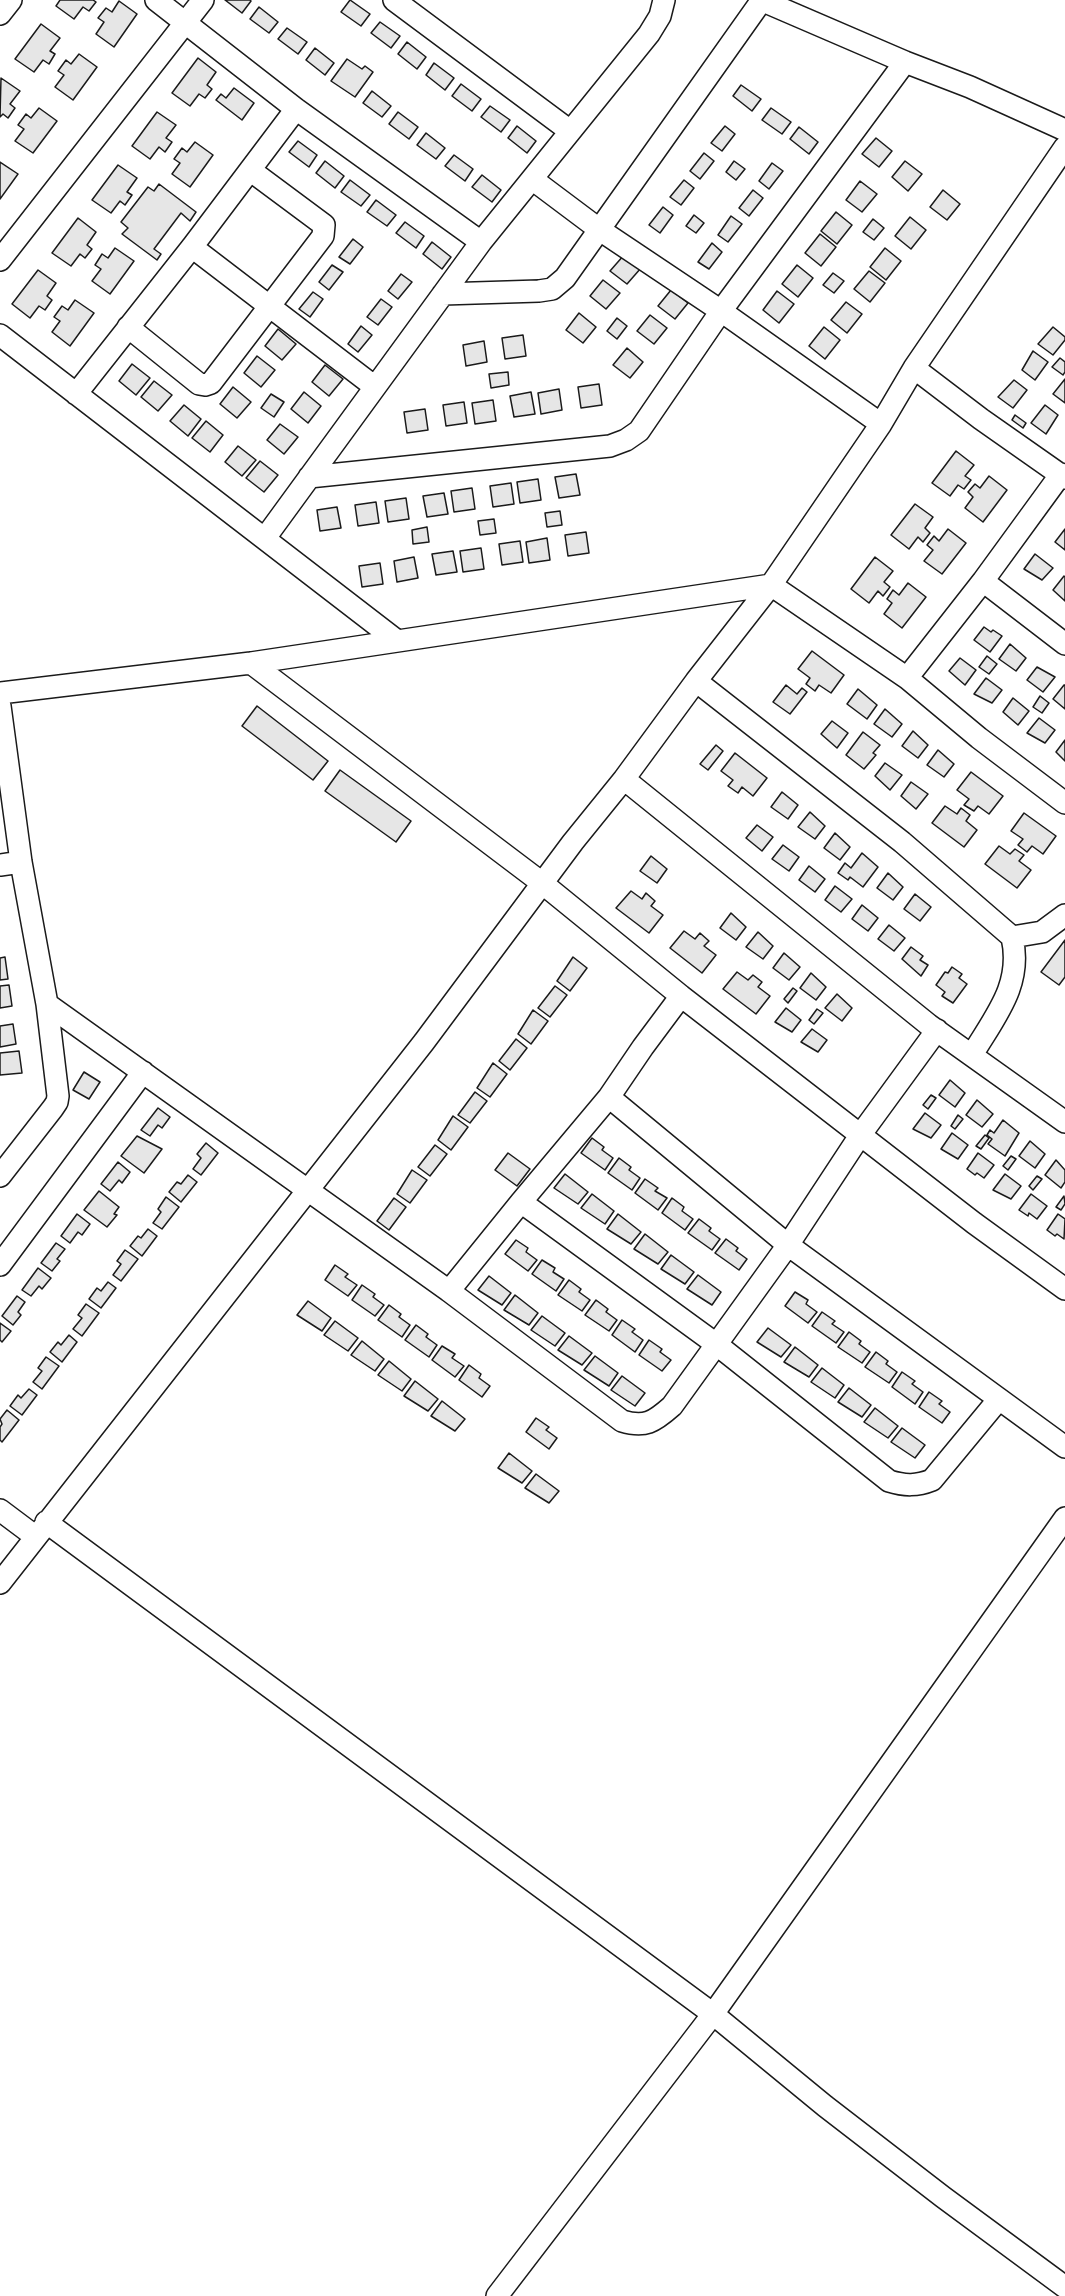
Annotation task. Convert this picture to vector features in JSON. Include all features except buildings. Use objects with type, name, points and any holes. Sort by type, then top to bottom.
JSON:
[{"type":"street","points":[[0,14],[11,0]]},
{"type":"street","points":[[156,0],[296,109],[481,242]]},
{"type":"street","points":[[0,260],[202,0]]},
{"type":"street","points":[[394,0],[570,131]]},
{"type":"street","points":[[265,538],[481,242],[649,34],[660,16],[664,0]]},
{"type":"street","points":[[443,294],[510,293],[552,289],[565,278],[762,0],[905,63],[970,87],[1065,130]]},
{"type":"street","points":[[309,477],[610,446],[626,440],[639,431],[721,311],[905,63]]},
{"type":"street","points":[[76,394],[192,247],[296,109]]},
{"type":"street","points":[[0,1583],[424,1042],[542,883],[771,585],[881,424],[914,368],[1065,147]]},
{"type":"street","points":[[128,327],[199,384],[211,383],[325,231],[324,225],[250,170]]},
{"type":"street","points":[[532,179],[600,230],[721,311],[881,424]]},
{"type":"street","points":[[192,247],[375,387]]},
{"type":"street","points":[[0,335],[396,640]]},
{"type":"street","points":[[907,678],[1063,476],[981,419],[914,368]]},
{"type":"street","points":[[983,581],[1065,644]]},
{"type":"street","points":[[0,693],[251,663],[771,585],[907,678],[979,738],[1065,803]]},
{"type":"street","points":[[251,663],[542,883],[681,996],[974,1223],[1065,1289]]},
{"type":"street","points":[[696,681],[902,842],[1012,938],[1015,952],[1014,980],[1006,998],[972,1055]]},
{"type":"street","points":[[0,706],[21,862],[46,1004],[57,1102],[0,1176]]},
{"type":"street","points":[[624,779],[937,1030],[1065,1122]]},
{"type":"street","points":[[0,865],[21,862]]},
{"type":"street","points":[[1012,938],[1042,932],[1065,915]]},
{"type":"street","points":[[449,1291],[609,1097],[681,996]]},
{"type":"street","points":[[46,1004],[449,1291],[622,1421],[635,1425],[649,1423],[672,1406],[788,1245],[861,1134],[937,1030]]},
{"type":"street","points":[[0,1265],[143,1072]]},
{"type":"street","points":[[609,1097],[788,1245],[1065,1447]]},
{"type":"street","points":[[521,1202],[716,1344],[889,1481],[902,1485],[919,1485],[932,1480],[999,1399]]},
{"type":"street","points":[[0,1510],[41,1530],[713,2014],[825,2106],[1065,2287]]},
{"type":"street","points":[[497,2296],[713,2014],[1065,1518]]}]
